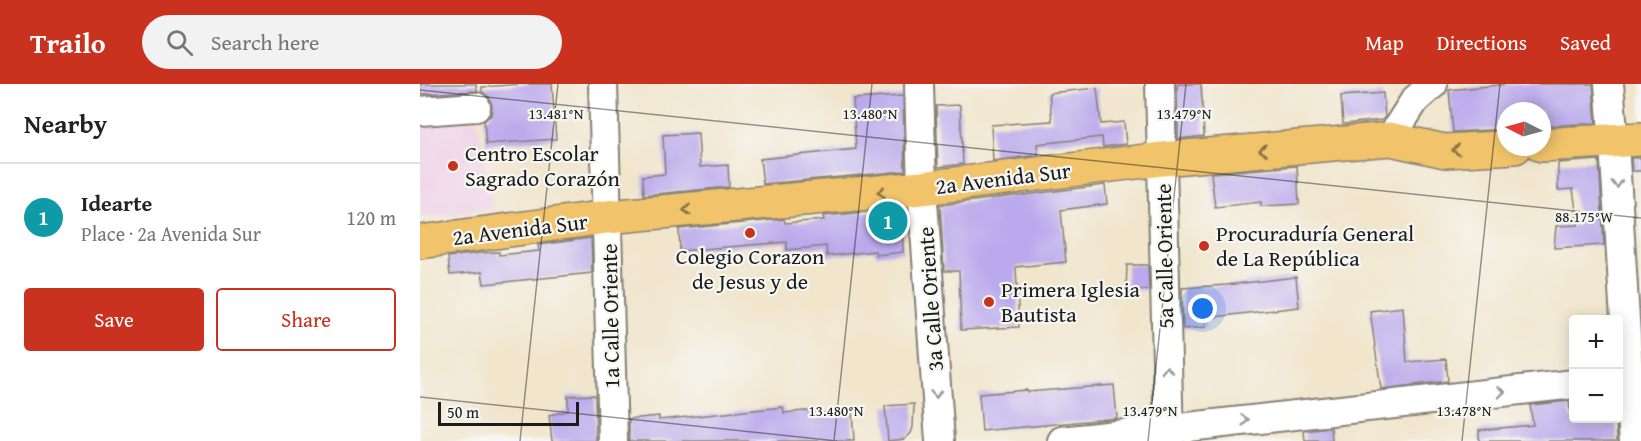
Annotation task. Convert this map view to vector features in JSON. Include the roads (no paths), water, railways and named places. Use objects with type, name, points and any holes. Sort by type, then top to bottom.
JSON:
[{"type":"main road","name":"2a Avenida Sur","points":[[420,242],[608,217],[922,188],[1162,159],[1390,139],[1445,151],[1497,148]]},
{"type":"main road","points":[[1551,144],[1628,140]]},
{"type":"street","name":"1a Calle Oriente","points":[[603,84],[613,441]]},
{"type":"street","name":"3a Calle Oriente","points":[[919,84],[922,188],[939,441]]},
{"type":"street","name":"5a Calle Oriente","points":[[1160,84],[1169,435]]},
{"type":"street","points":[[1390,139],[1414,100],[1433,84]]},
{"type":"street","points":[[1609,84],[1628,140],[1629,378],[1634,441]]},
{"type":"street","points":[[420,111],[476,107]]},
{"type":"street","points":[[1062,441],[1169,435],[1569,385]]},
{"type":"place","name":"Centro Escolar Sagrado Corazón","points":[[453,166]]},
{"type":"place","name":"Idearte","points":[[888,221]]},
{"type":"place","name":"Colegio Corazon de Jesus y de","points":[[750,233]]},
{"type":"place","name":"Procuraduría General de La República","points":[[1204,246]]},
{"type":"place","name":"Primera Iglesia Bautista","points":[[989,302]]}]
